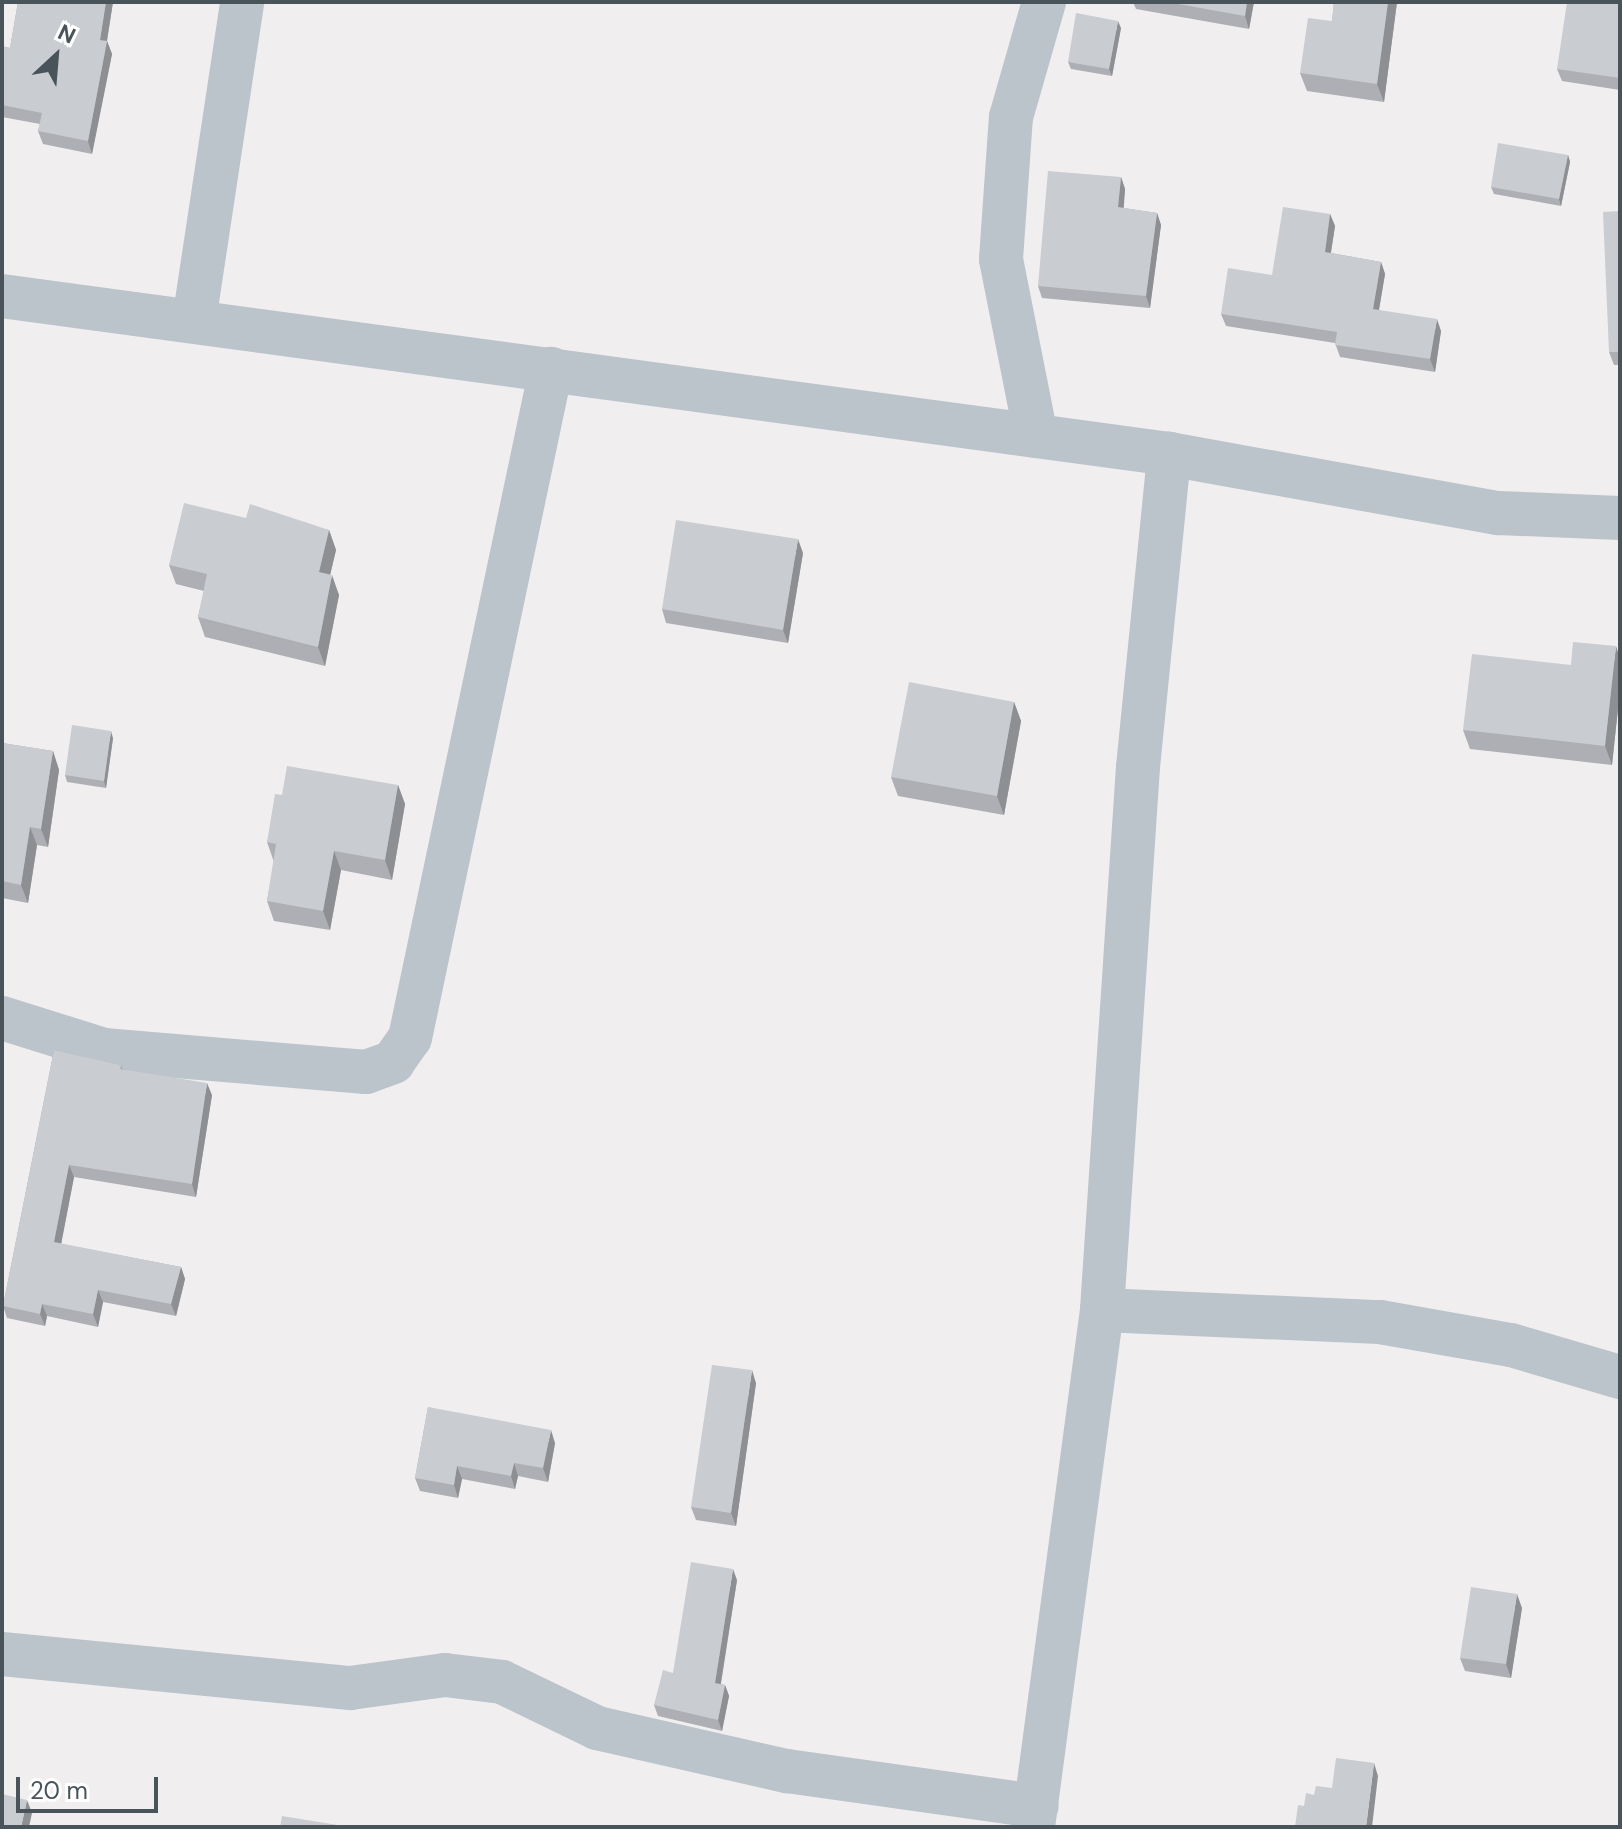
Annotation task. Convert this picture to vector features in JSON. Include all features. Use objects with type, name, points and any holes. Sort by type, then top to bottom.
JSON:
[{"type":"street","points":[[194,321],[242,2]]},
{"type":"street","points":[[1036,436],[1001,259],[1011,117],[1044,2]]},
{"type":"street","points":[[2,296],[1169,454],[1498,513],[1620,518]]},
{"type":"street","points":[[2,1018],[104,1050],[366,1072],[393,1062],[410,1038],[551,369]]},
{"type":"street","points":[[2,1654],[350,1688],[445,1675],[502,1682],[597,1728],[787,1771],[1035,1816],[1102,1310],[1138,767],[1169,454]]},
{"type":"street","points":[[1102,1310],[1380,1322],[1511,1345],[1620,1377]]},
{"type":"building","points":[[18,2],[106,2],[100,40],[107,41],[88,141],[38,131],[42,113],[2,105],[2,46],[10,48]]},
{"type":"building","points":[[1167,2],[1247,2],[1245,16]]},
{"type":"building","points":[[1334,2],[1388,2],[1377,84],[1300,73],[1308,18],[1332,21]]},
{"type":"building","points":[[1567,2],[1620,2],[1620,78],[1557,69]]},
{"type":"building","points":[[1076,13],[1118,21],[1109,69],[1068,62]]},
{"type":"building","points":[[1498,143],[1568,155],[1559,199],[1491,187]]},
{"type":"building","points":[[1048,171],[1121,177],[1118,207],[1157,213],[1146,296],[1038,286]]},
{"type":"building","points":[[1283,207],[1330,214],[1325,252],[1381,262],[1373,309],[1437,319],[1430,359],[1335,345],[1337,332],[1221,314],[1228,268],[1272,275]]},
{"type":"building","points":[[1620,211],[1620,352],[1609,352],[1603,212]]},
{"type":"building","points":[[184,503],[246,518],[250,504],[329,530],[319,572],[332,575],[318,647],[198,617],[207,574],[169,565]]},
{"type":"building","points":[[676,520],[798,539],[783,630],[662,609]]},
{"type":"building","points":[[1573,642],[1616,646],[1605,746],[1463,730],[1472,654],[1571,665]]},
{"type":"building","points":[[909,682],[1014,702],[997,796],[891,777]]},
{"type":"building","points":[[72,725],[111,731],[104,781],[65,775]]},
{"type":"building","points":[[2,743],[53,751],[41,829],[30,827],[21,885],[2,881]]},
{"type":"building","points":[[287,766],[398,785],[385,860],[334,851],[323,911],[267,901],[276,844],[267,842],[275,794],[282,795]]},
{"type":"building","points":[[54,1050],[121,1065],[120,1069],[207,1083],[192,1184],[69,1165],[54,1242],[181,1267],[171,1304],[98,1290],[93,1314],[42,1304],[40,1314],[3,1306]]},
{"type":"building","points":[[712,1365],[752,1370],[731,1513],[691,1507]]},
{"type":"building","points":[[428,1407],[551,1430],[543,1468],[514,1463],[511,1476],[457,1466],[454,1485],[415,1478]]},
{"type":"building","points":[[691,1562],[733,1569],[715,1683],[725,1685],[718,1720],[654,1705],[663,1670],[673,1673]]},
{"type":"building","points":[[1471,1587],[1517,1594],[1506,1664],[1460,1658]]},
{"type":"building","points":[[1336,1758],[1374,1763],[1366,1827],[1295,1827],[1298,1805],[1304,1806],[1306,1793],[1314,1795],[1316,1786],[1332,1788]]},
{"type":"building","points":[[2,1794],[27,1800],[21,1827],[2,1827]]},
{"type":"building","points":[[282,1816],[350,1827],[280,1827]]}]
